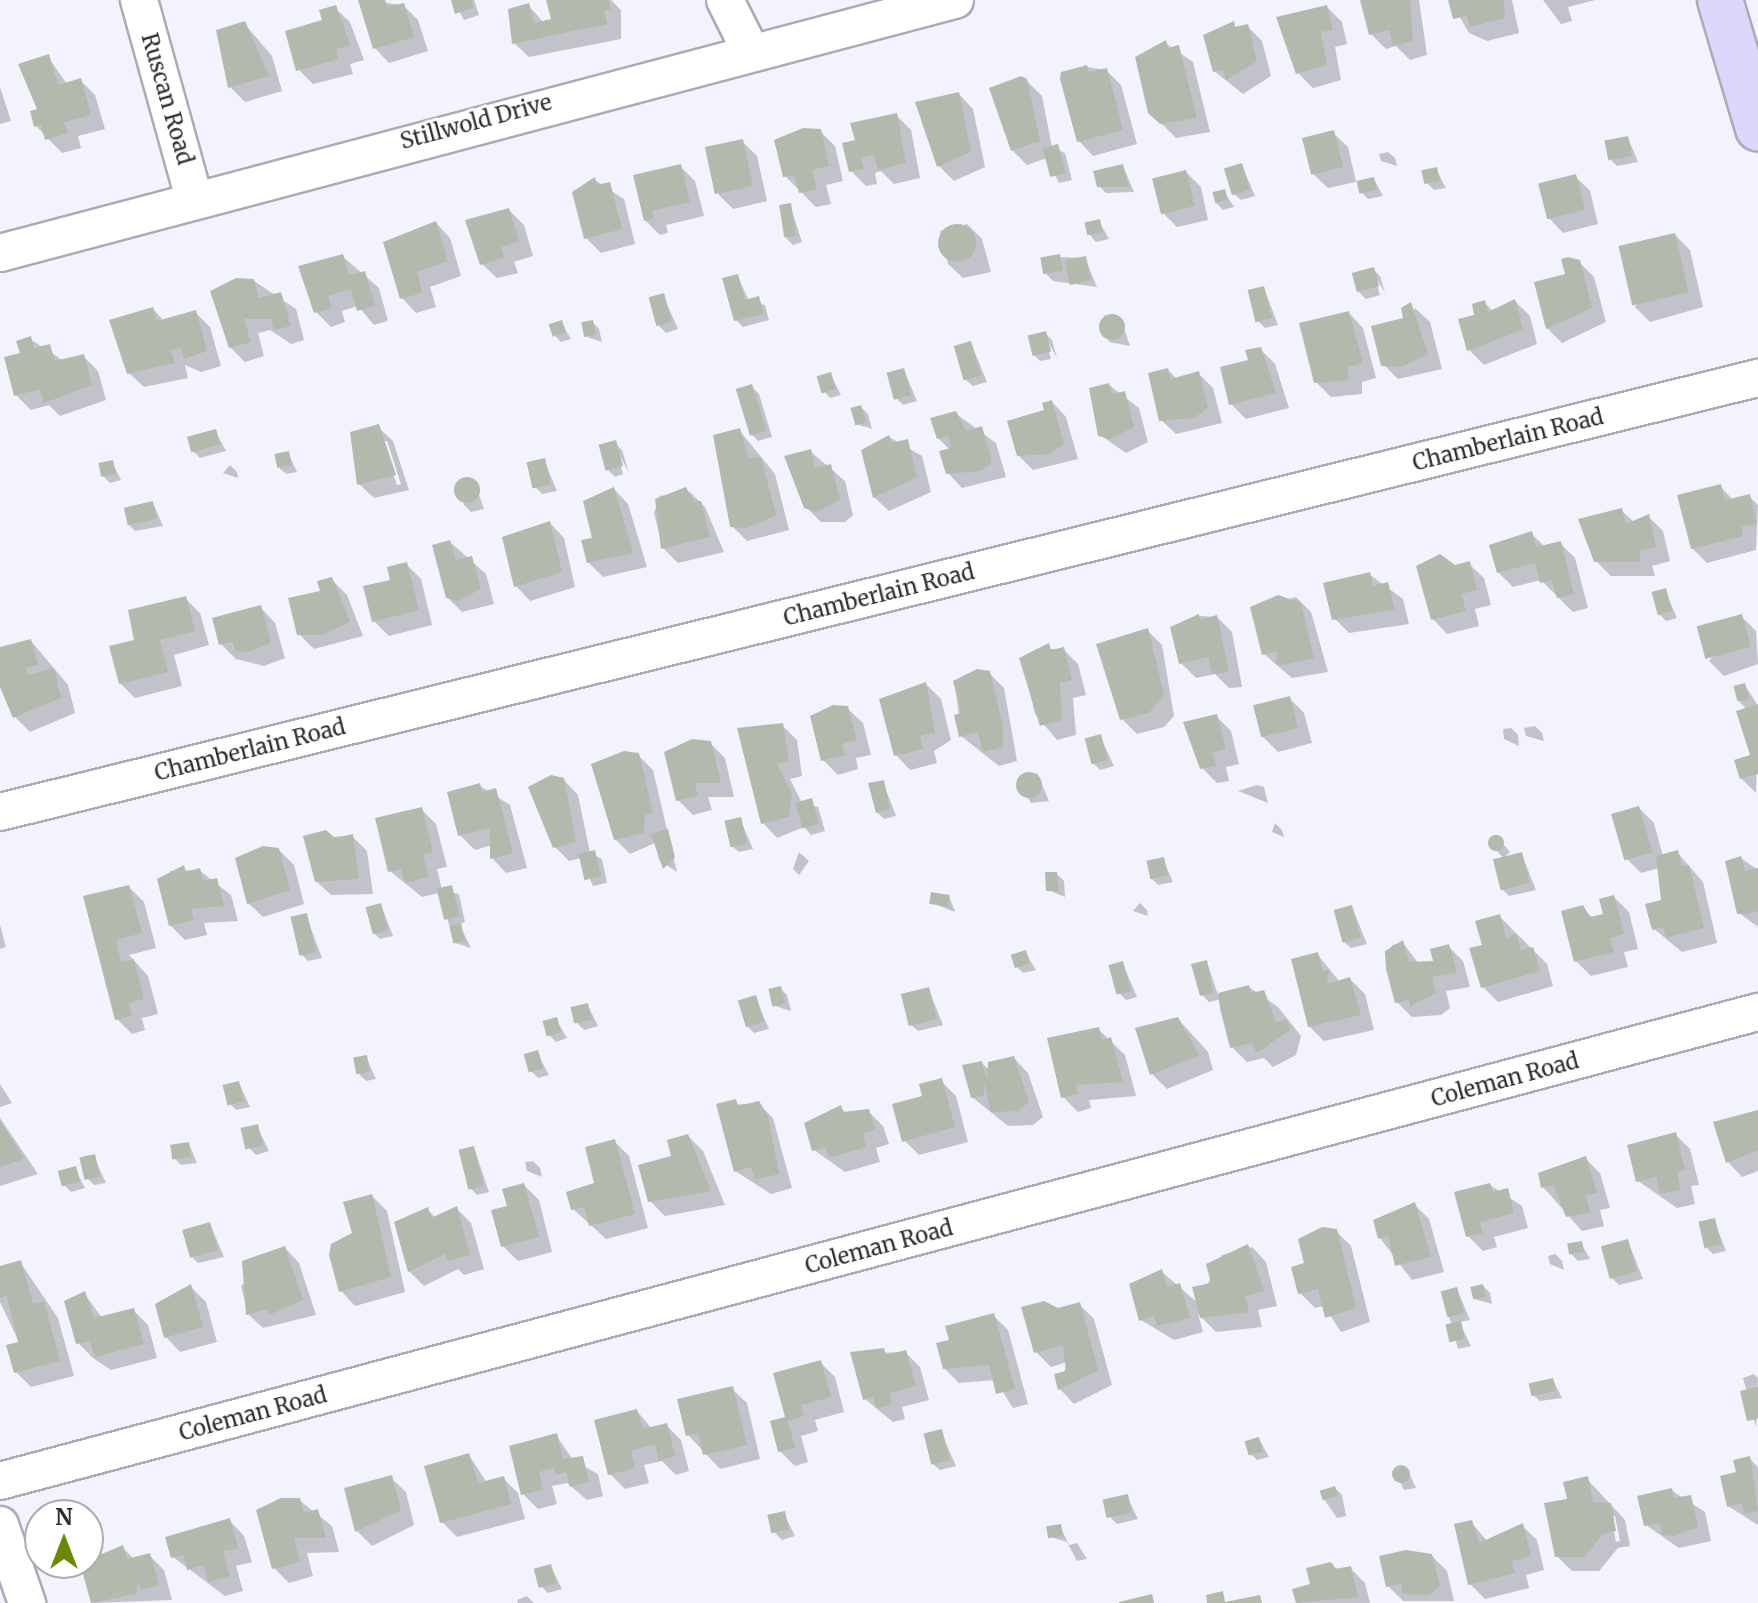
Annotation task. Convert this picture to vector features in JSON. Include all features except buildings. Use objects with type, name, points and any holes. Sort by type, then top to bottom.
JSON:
[{"type":"main road","points":[[1720,0],[1758,128]]},
{"type":"street","name":"Ruscan Road","points":[[139,0],[194,198]]},
{"type":"street","points":[[725,0],[750,50]]},
{"type":"street","name":"Stillwold Drive","points":[[0,253],[194,198],[750,50],[955,0]]},
{"type":"street","name":"Chamberlain Road","points":[[0,812],[1758,378]]},
{"type":"street","name":"Coleman Road","points":[[0,1481],[1758,1012]]},
{"type":"street","points":[[0,1525],[27,1603]]}]
